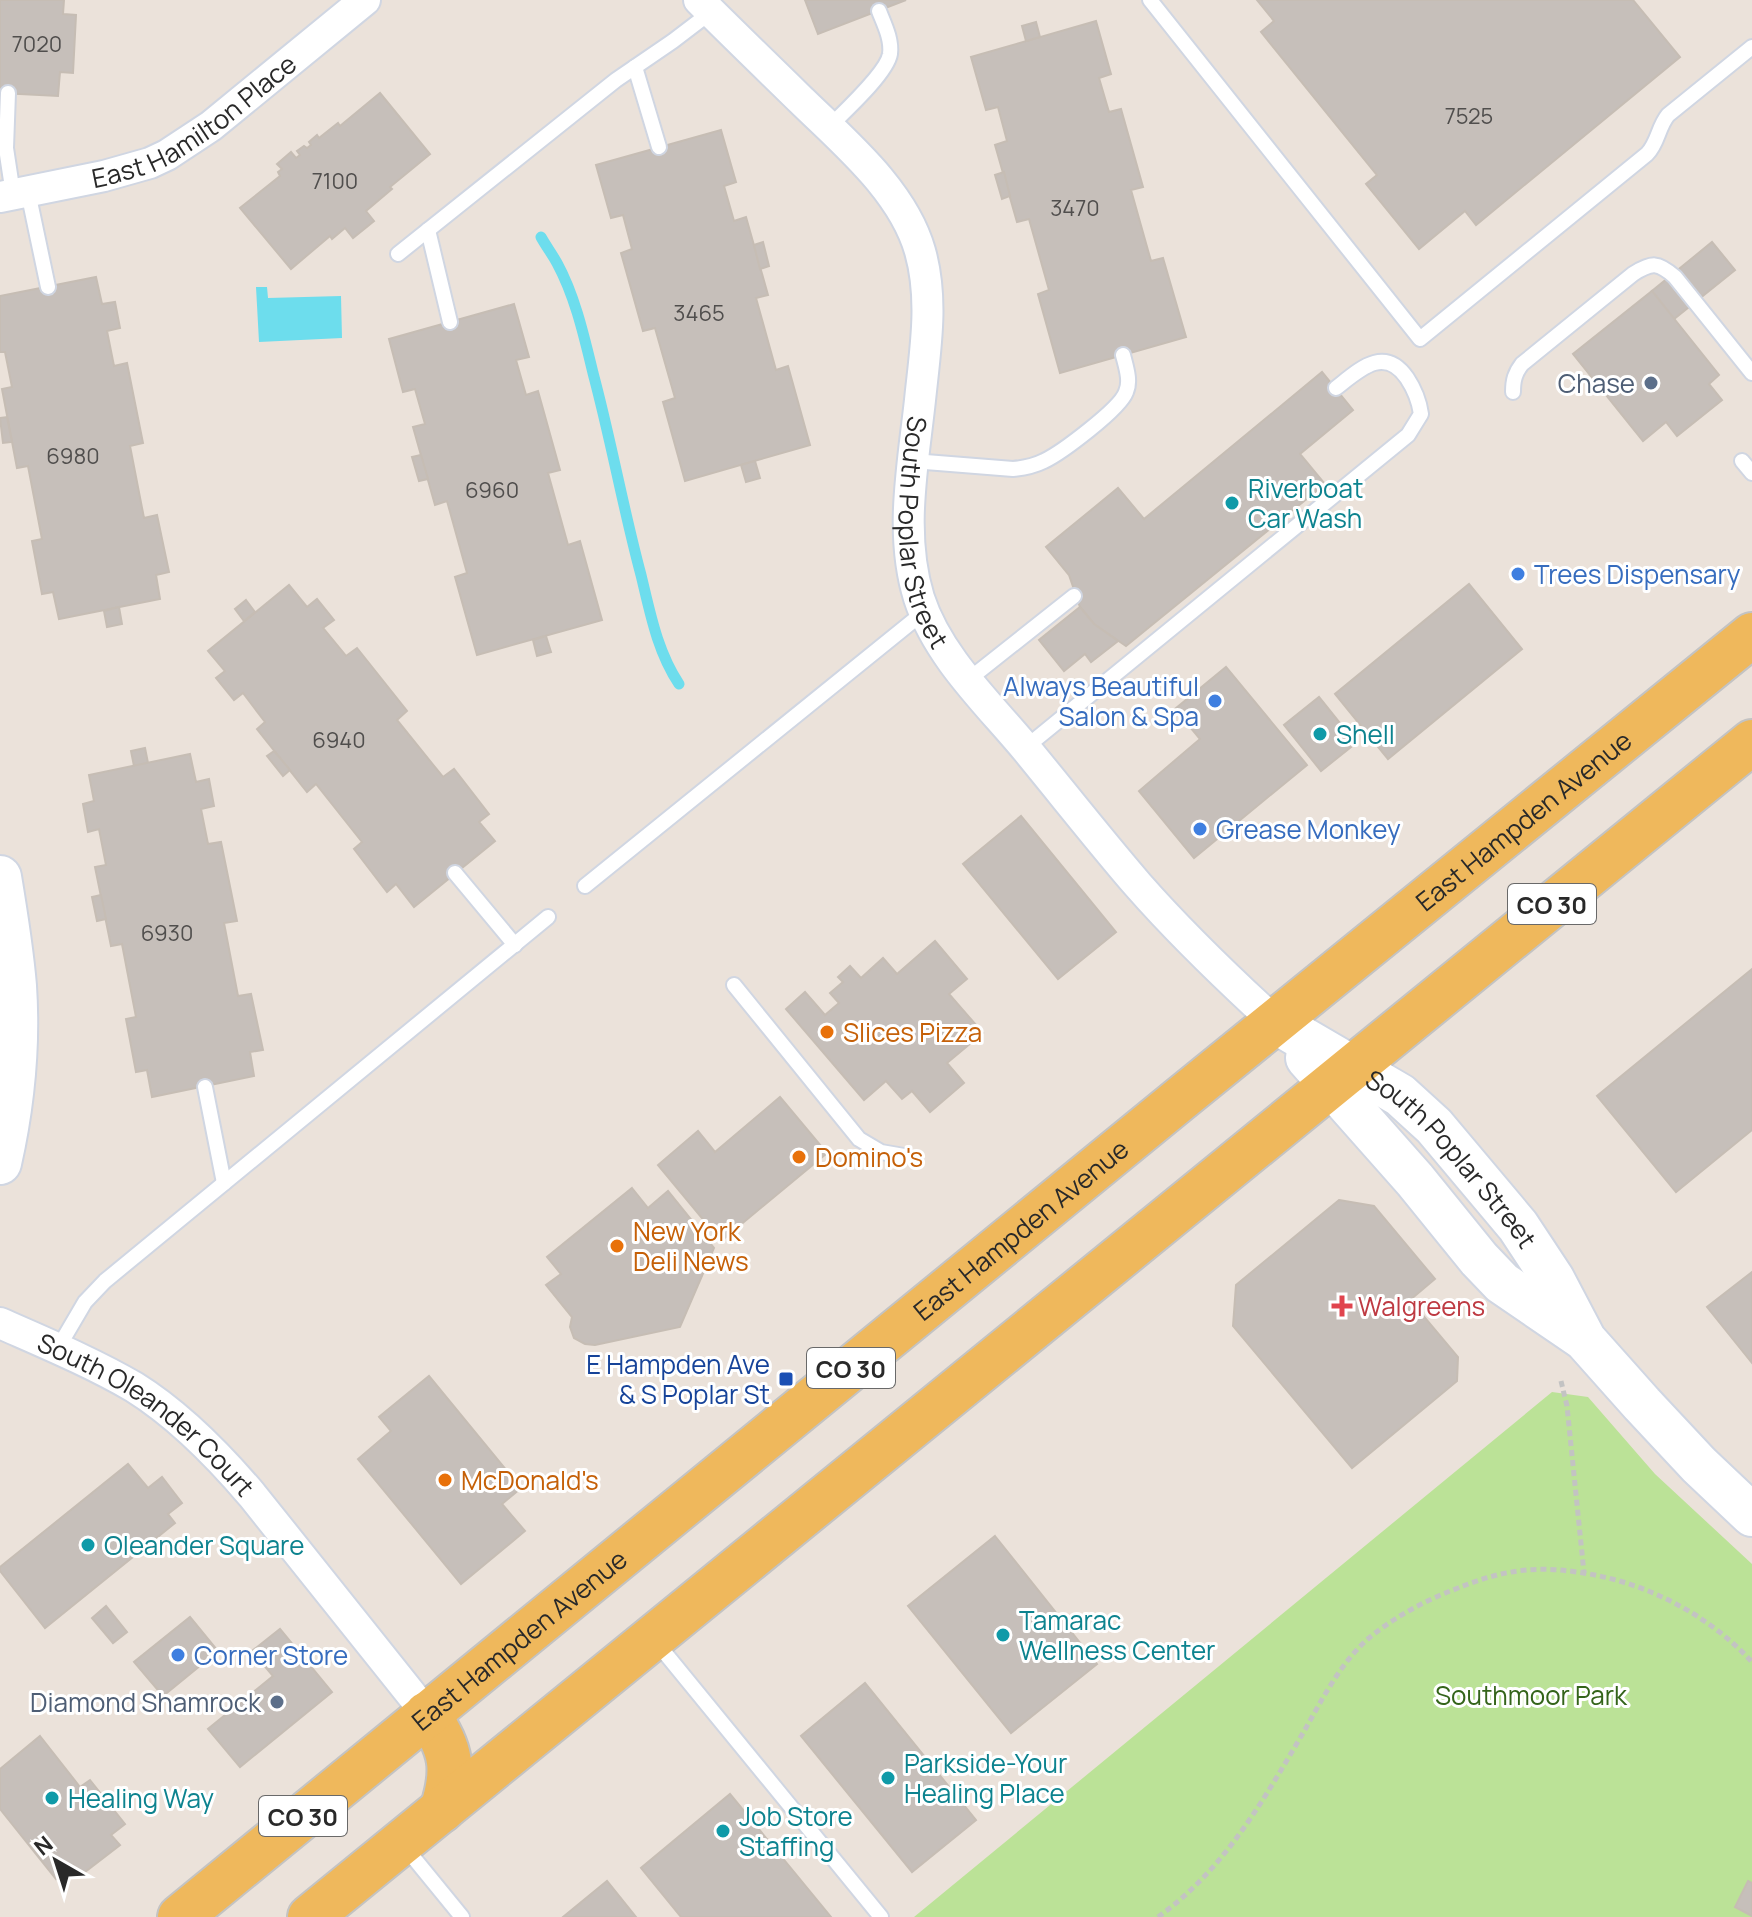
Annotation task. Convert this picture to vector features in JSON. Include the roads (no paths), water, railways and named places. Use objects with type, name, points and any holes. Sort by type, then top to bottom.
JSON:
[{"type":"main road","name":"East Hampden Avenue","points":[[180,1917],[1752,635]]},
{"type":"main road","name":"CO 30","points":[[310,1917],[1752,742]]},
{"type":"main road","points":[[427,1714],[443,1739],[450,1765],[449,1786],[442,1810]]},
{"type":"street","name":"East Hamilton Place","points":[[14,194],[124,171],[167,155],[211,126],[365,0]]},
{"type":"street","name":"South Poplar Street","points":[[705,6],[829,127],[894,199],[909,221],[920,251],[926,283],[927,324],[909,536],[913,570],[924,612],[943,645],[968,680],[1141,888],[1202,953],[1275,1022],[1342,1076],[1415,1180],[1479,1259],[1502,1283],[1585,1340],[1690,1455],[1752,1515]]},
{"type":"street","points":[[0,877],[11,950],[16,1022],[11,1101],[0,1163]]},
{"type":"street","name":"South Oleander Court","points":[[0,1323],[95,1366],[148,1397],[207,1447],[252,1495],[427,1714]]},
{"type":"lane","points":[[1150,0],[1420,339],[1647,154],[1656,143],[1661,125],[1668,115],[1752,47]]},
{"type":"lane","points":[[398,254],[582,107],[673,41],[705,6]]},
{"type":"lane","points":[[829,127],[879,75],[889,58],[889,38],[879,11]]},
{"type":"lane","points":[[635,67],[659,147]]},
{"type":"lane","points":[[8,93],[6,148],[14,194],[48,287]]},
{"type":"lane","points":[[428,230],[450,322]]},
{"type":"lane","points":[[1513,392],[1515,373],[1522,364],[1633,274],[1654,264],[1675,277],[1752,373]]},
{"type":"lane","points":[[913,461],[1013,469],[1044,462],[1120,403],[1128,385],[1123,355]]},
{"type":"lane","points":[[1025,748],[1408,435],[1421,414],[1416,393],[1394,364],[1383,361],[1371,363],[1336,388]]},
{"type":"lane","points":[[968,680],[1074,596]]},
{"type":"lane","points":[[585,886],[924,612]]},
{"type":"lane","points":[[455,873],[515,945]]},
{"type":"lane","points":[[58,1348],[85,1302],[98,1287],[548,917]]},
{"type":"lane","points":[[734,985],[859,1139],[881,1152],[904,1156]]},
{"type":"lane","points":[[205,1087],[224,1183]]},
{"type":"lane","points":[[653,1638],[881,1917]]},
{"type":"lane","points":[[401,1842],[462,1917]]},
{"type":"water","points":[[256,287],[267,287],[268,298],[341,296],[342,338],[259,342]]},
{"type":"waterway","points":[[541,237],[563,276],[578,316],[651,617],[665,658],[679,684]]},
{"type":"place","name":"Chase","points":[[1651,383]]},
{"type":"place","name":"Riverboat Car Wash","points":[[1232,503]]},
{"type":"place","name":"Trees Dispensary","points":[[1518,574]]},
{"type":"place","name":"Always Beautiful Salon & Spa","points":[[1215,701]]},
{"type":"place","name":"Shell","points":[[1320,734]]},
{"type":"place","name":"Grease Monkey","points":[[1200,829]]},
{"type":"place","name":"Slices Pizza","points":[[827,1032]]},
{"type":"place","name":"Domino's","points":[[799,1157]]},
{"type":"place","name":"New York Deli News","points":[[617,1246]]},
{"type":"place","name":"Walgreens","points":[[1342,1306]]},
{"type":"place","name":"E Hampden Ave & S Poplar St","points":[[786,1379]]},
{"type":"place","name":"McDonald's","points":[[445,1480]]},
{"type":"place","name":"Oleander Square","points":[[88,1545]]},
{"type":"place","name":"Tamarac Wellness Center","points":[[1003,1635]]},
{"type":"place","name":"Corner Store","points":[[178,1655]]},
{"type":"place","name":"Diamond Shamrock","points":[[277,1702]]},
{"type":"place","name":"Parkside-Your Healing Place","points":[[888,1778]]},
{"type":"place","name":"Healing Way","points":[[52,1798]]},
{"type":"place","name":"Job Store Staffing","points":[[723,1831]]},
{"type":"park label","name":"Southmoor Park","points":[[1531,1695]]}]
